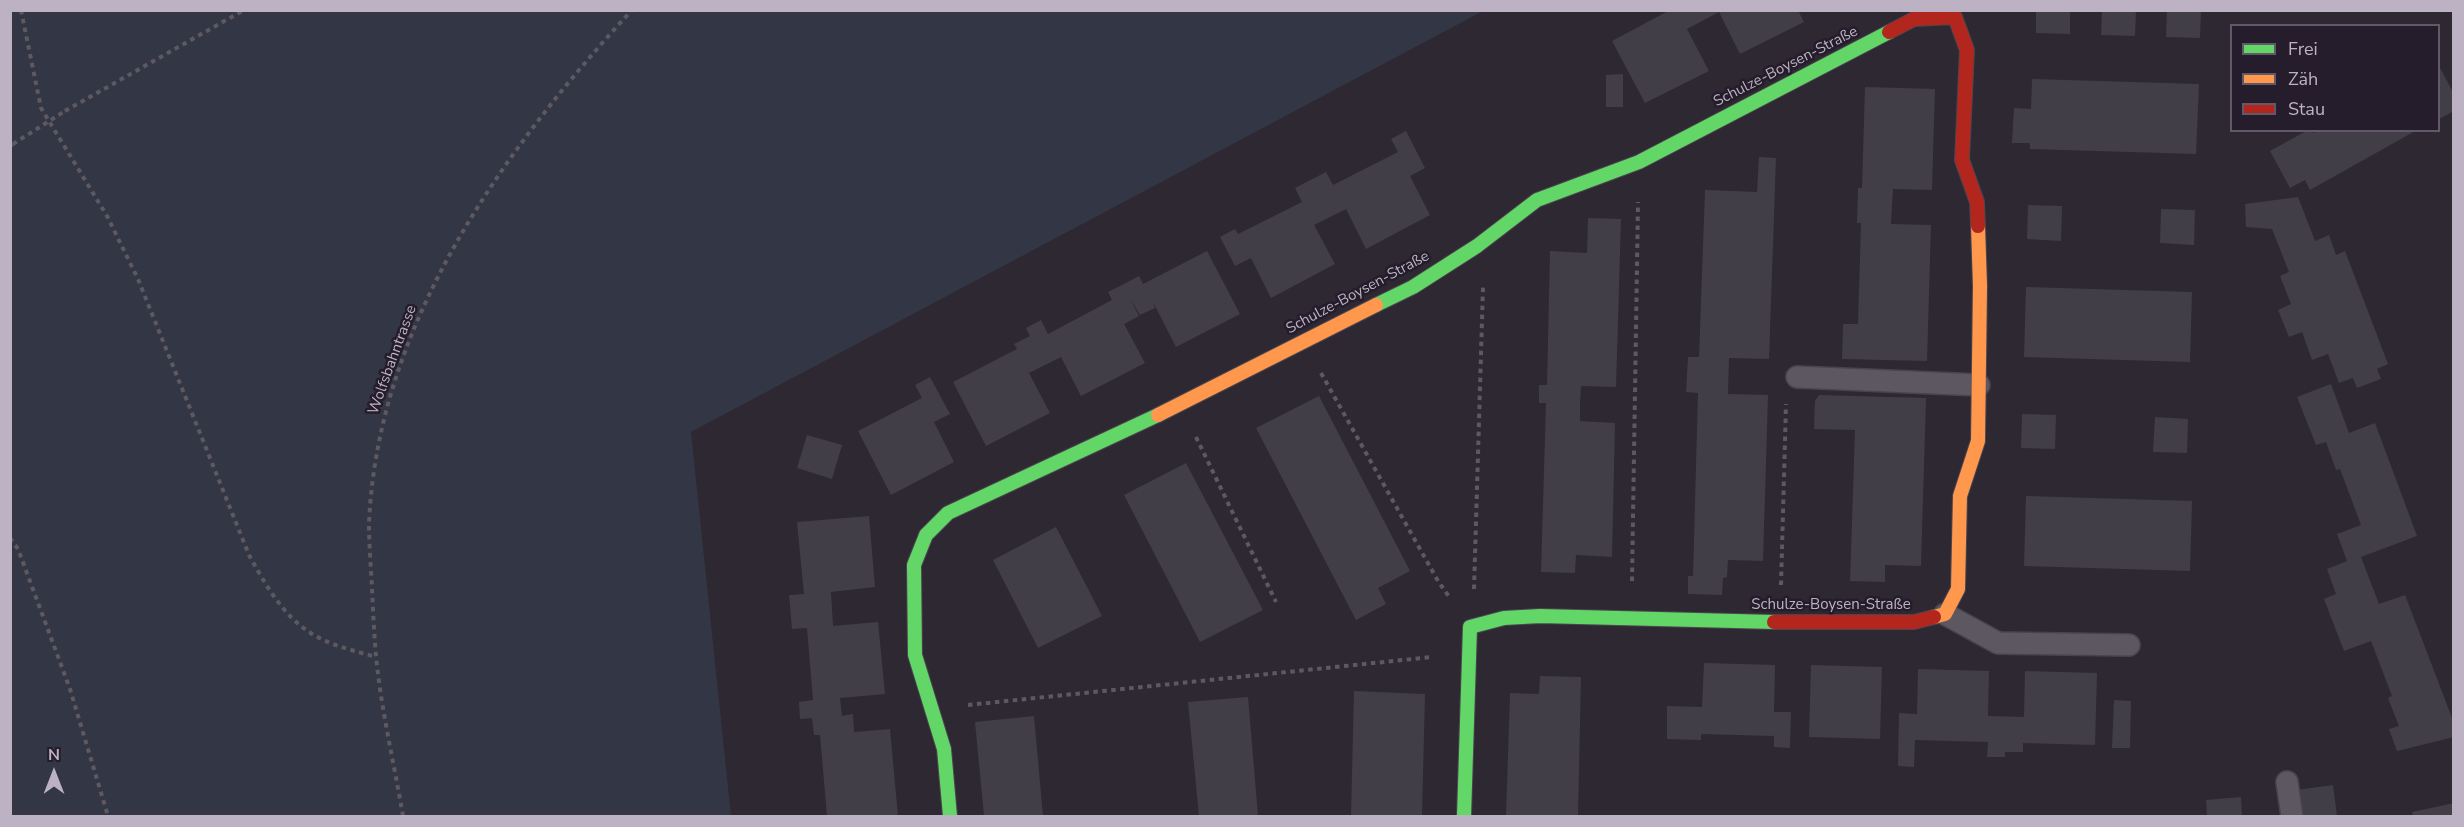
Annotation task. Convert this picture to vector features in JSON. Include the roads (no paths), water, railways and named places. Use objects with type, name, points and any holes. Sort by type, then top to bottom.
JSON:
[{"type":"street","name":"Schulze-Boysen-Straße","points":[[950,816],[944,749],[915,655],[914,565],[926,535],[948,513],[1180,404],[1413,287],[1485,239],[1537,200],[1639,162],[1914,19],[1957,14],[1967,51],[1962,160],[1977,202],[1980,286],[1978,441],[1960,496],[1958,589],[1945,614],[1914,622],[1780,622],[1540,616],[1504,618],[1470,627],[1464,816]]},
{"type":"lane","points":[[1797,377],[1979,385]]},
{"type":"lane","points":[[1945,614],[1998,643],[2129,645]]},
{"type":"lane","points":[[2287,783],[2292,816]]}]
